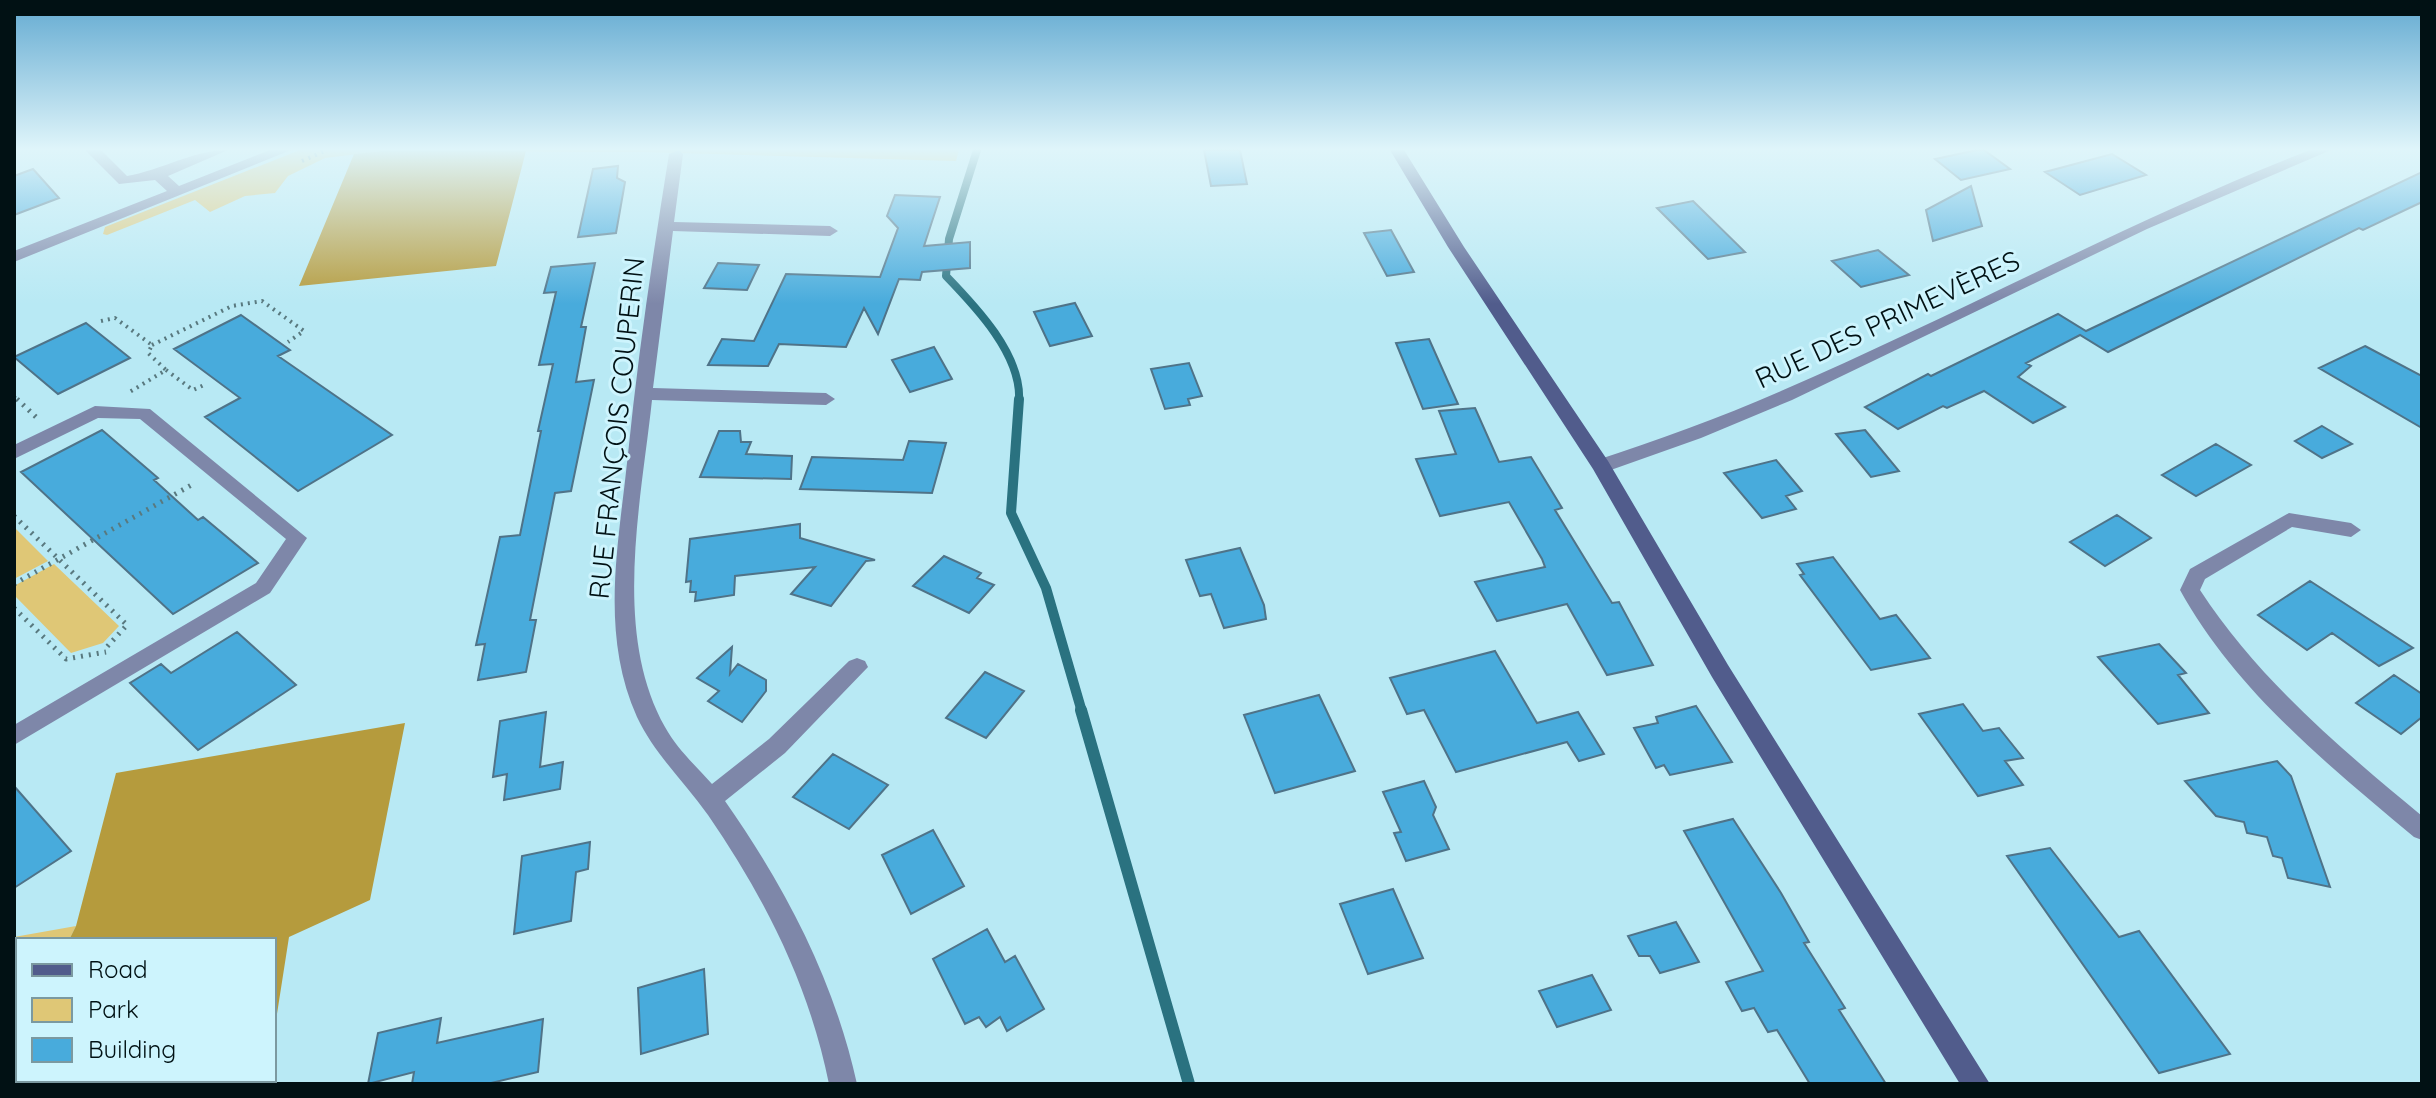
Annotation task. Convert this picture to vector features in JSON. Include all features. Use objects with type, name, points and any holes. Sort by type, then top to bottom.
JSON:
[{"type":"main road","points":[[1428,201],[1601,466],[1720,671],[1976,1084]]},
{"type":"street","points":[[14,257],[157,201]]},
{"type":"street","name":"RUE FRANÇOIS COUPERIN","points":[[669,201],[643,394],[623,598],[628,645],[639,695],[664,746],[711,799],[764,884],[811,974],[836,1042],[843,1084]]},
{"type":"street","name":"RUE DES PRIMEVÈRES","points":[[1601,466],[1664,447],[1820,383],[2123,234],[2201,201]]},
{"type":"street","points":[[665,226],[830,231]]},
{"type":"street","points":[[643,394],[826,399]]},
{"type":"street","points":[[14,453],[95,412],[144,413],[297,538],[263,588],[14,736]]},
{"type":"street","points":[[2351,530],[2289,520],[2197,574],[2190,590],[2209,626],[2273,696],[2422,830]]},
{"type":"street","points":[[711,799],[777,746],[857,667]]},
{"type":"path","points":[[204,385],[193,390],[166,370],[148,353],[152,345],[232,306],[262,301],[304,331],[288,342]]},
{"type":"path","points":[[101,321],[115,318],[152,345]]},
{"type":"path","points":[[107,412],[135,386],[166,370]]},
{"type":"path","points":[[14,584],[216,471]]},
{"type":"path","points":[[14,516],[127,625],[104,650],[66,659],[14,608]]},
{"type":"path","points":[[104,650],[121,672]]},
{"type":"green space","points":[[170,201],[192,201],[107,235],[103,234],[105,227]]},
{"type":"green space","points":[[197,201],[234,201],[210,212]]},
{"type":"green space","points":[[14,527],[48,561],[14,579]]},
{"type":"green space","points":[[54,564],[119,626],[103,643],[71,653],[14,595],[14,586]]},
{"type":"green space","points":[[76,926],[70,938],[16,938],[14,1059],[14,937]]},
{"type":"shaded area","points":[[334,201],[513,201],[496,266],[299,286]]},
{"type":"shaded area","points":[[405,723],[370,900],[289,937],[276,1020],[276,938],[70,938],[76,926],[116,773]]},
{"type":"shaded area","points":[[16,1054],[16,1082],[266,1084],[14,1084]]},
{"type":"building","points":[[14,201],[50,201],[14,215]]},
{"type":"building","points":[[586,201],[622,201],[616,233],[578,237]]},
{"type":"building","points":[[893,201],[939,201],[924,246],[970,242],[970,268],[922,272],[920,280],[899,279],[878,334],[864,308],[846,347],[779,344],[768,366],[708,365],[722,339],[754,341],[786,274],[880,277],[898,228],[887,216]]},
{"type":"building","points":[[1693,201],[1745,252],[1708,259],[1657,208]]},
{"type":"building","points":[[1942,201],[1975,201],[1982,226],[1933,241],[1926,210]]},
{"type":"building","points":[[2360,201],[2422,201],[2363,230],[2359,228],[2108,352],[2080,335],[2026,363],[2031,366],[2018,377],[2065,407],[2033,423],[1984,391],[1947,408],[1943,406],[1898,429],[1865,407],[2058,314],[2086,331]]},
{"type":"building","points":[[1391,230],[1414,272],[1387,276],[1364,233]]},
{"type":"building","points":[[1878,250],[1909,275],[1861,287],[1832,261]]},
{"type":"building","points":[[595,263],[581,327],[586,327],[576,382],[594,380],[571,491],[555,493],[530,620],[536,620],[526,672],[478,680],[485,644],[476,645],[500,537],[520,535],[553,364],[539,365],[556,292],[544,293],[551,267]]},
{"type":"building","points":[[718,263],[759,265],[747,290],[704,288]]},
{"type":"building","points":[[1075,303],[1092,336],[1050,346],[1034,312]]},
{"type":"building","points":[[241,315],[290,350],[278,356],[392,435],[298,491],[205,417],[240,398],[174,349]]},
{"type":"building","points":[[86,323],[130,358],[58,394],[14,357]]},
{"type":"building","points":[[1429,339],[1458,404],[1423,409],[1396,343]]},
{"type":"building","points":[[2365,346],[2422,376],[2422,428],[2319,368]]},
{"type":"building","points":[[934,347],[952,379],[910,392],[892,360]]},
{"type":"building","points":[[1189,363],[1202,396],[1188,399],[1190,405],[1165,409],[1151,369]]},
{"type":"building","points":[[1475,408],[1499,462],[1531,457],[1562,508],[1555,510],[1612,603],[1619,602],[1653,665],[1607,675],[1567,604],[1497,621],[1475,582],[1545,567],[1542,559],[1509,502],[1440,516],[1416,459],[1456,454],[1439,411]]},
{"type":"building","points":[[2322,426],[2352,444],[2322,458],[2295,441]]},
{"type":"building","points":[[102,430],[158,478],[154,480],[198,520],[203,517],[258,563],[173,614],[21,472]]},
{"type":"building","points":[[1865,430],[1899,471],[1871,477],[1836,434]]},
{"type":"building","points":[[719,431],[740,431],[741,442],[751,442],[746,454],[792,456],[791,479],[700,477]]},
{"type":"building","points":[[909,441],[946,443],[932,493],[800,489],[812,457],[903,460]]},
{"type":"building","points":[[2216,444],[2251,465],[2196,496],[2162,475]]},
{"type":"building","points":[[1776,460],[1802,491],[1786,496],[1796,509],[1762,518],[1724,473]]},
{"type":"building","points":[[2117,515],[2151,538],[2105,566],[2070,542]]},
{"type":"building","points":[[800,524],[800,538],[875,560],[866,561],[831,606],[791,594],[815,567],[735,576],[734,595],[695,601],[696,592],[690,592],[691,581],[686,582],[690,539]]},
{"type":"building","points":[[1240,548],[1264,605],[1266,619],[1224,628],[1211,594],[1200,596],[1186,560]]},
{"type":"building","points":[[944,556],[981,573],[977,578],[994,585],[969,613],[913,586]]},
{"type":"building","points":[[1833,557],[1880,619],[1896,615],[1930,658],[1871,670],[1800,575],[1804,574],[1797,564]]},
{"type":"building","points":[[2310,581],[2413,648],[2379,666],[2332,633],[2307,650],[2258,615]]},
{"type":"building","points":[[237,632],[296,685],[198,750],[130,683],[161,664],[171,673]]},
{"type":"building","points":[[2159,644],[2186,673],[2178,675],[2209,713],[2158,724],[2098,657]]},
{"type":"building","points":[[732,647],[730,674],[738,664],[766,680],[766,691],[742,722],[708,701],[719,691],[697,678]]},
{"type":"building","points":[[1495,651],[1537,723],[1578,712],[1604,754],[1579,761],[1567,742],[1456,772],[1424,710],[1407,714],[1390,678]]},
{"type":"building","points":[[985,672],[1024,691],[986,738],[946,718]]},
{"type":"building","points":[[2394,675],[2422,694],[2422,717],[2401,734],[2356,703]]},
{"type":"building","points":[[1319,695],[1355,771],[1275,793],[1244,715]]},
{"type":"building","points":[[1963,704],[1983,731],[1999,728],[2023,758],[2005,761],[2023,785],[1978,796],[1919,714]]},
{"type":"building","points":[[1696,706],[1732,762],[1670,775],[1664,765],[1656,768],[1634,728],[1658,723],[1656,717]]},
{"type":"building","points":[[546,712],[540,767],[563,762],[560,789],[504,800],[507,774],[493,777],[500,721]]},
{"type":"building","points":[[833,754],[888,785],[849,829],[793,797]]},
{"type":"building","points":[[2277,761],[2291,776],[2330,887],[2288,878],[2282,858],[2273,856],[2267,837],[2247,833],[2244,822],[2216,816],[2185,781]]},
{"type":"building","points":[[1424,781],[1436,807],[1433,815],[1449,849],[1406,861],[1394,833],[1401,832],[1383,792]]},
{"type":"building","points":[[14,786],[71,851],[14,888]]},
{"type":"building","points":[[1733,819],[1781,893],[1809,942],[1804,943],[1845,1008],[1839,1010],[1886,1084],[1810,1084],[1777,1030],[1768,1032],[1754,1008],[1742,1011],[1726,982],[1763,971],[1684,831]]},
{"type":"building","points":[[933,830],[964,886],[911,914],[882,855]]},
{"type":"building","points":[[590,842],[588,869],[576,872],[571,921],[514,934],[522,856]]},
{"type":"building","points":[[2050,848],[2119,937],[2139,931],[2230,1054],[2159,1073],[2007,856]]},
{"type":"building","points":[[1393,889],[1423,958],[1368,974],[1340,904]]},
{"type":"building","points":[[1676,922],[1699,962],[1660,973],[1650,956],[1639,956],[1628,936]]},
{"type":"building","points":[[987,929],[1005,962],[1015,956],[1044,1009],[1007,1031],[1000,1017],[986,1027],[979,1017],[965,1024],[933,959]]},
{"type":"building","points":[[704,969],[708,1034],[641,1054],[638,988]]},
{"type":"building","points":[[1592,975],[1611,1010],[1557,1027],[1539,991]]},
{"type":"building","points":[[441,1018],[437,1043],[543,1019],[538,1072],[487,1084],[412,1084],[414,1072],[368,1084],[378,1033]]},
{"type":"waterway","points":[[961,201],[949,239],[946,276],[983,317],[1005,349],[1018,384],[1019,400]]},
{"type":"waterway","points":[[1019,400],[1011,513],[1046,588],[1082,712]]},
{"type":"waterway","points":[[1081,710],[1189,1084]]}]
